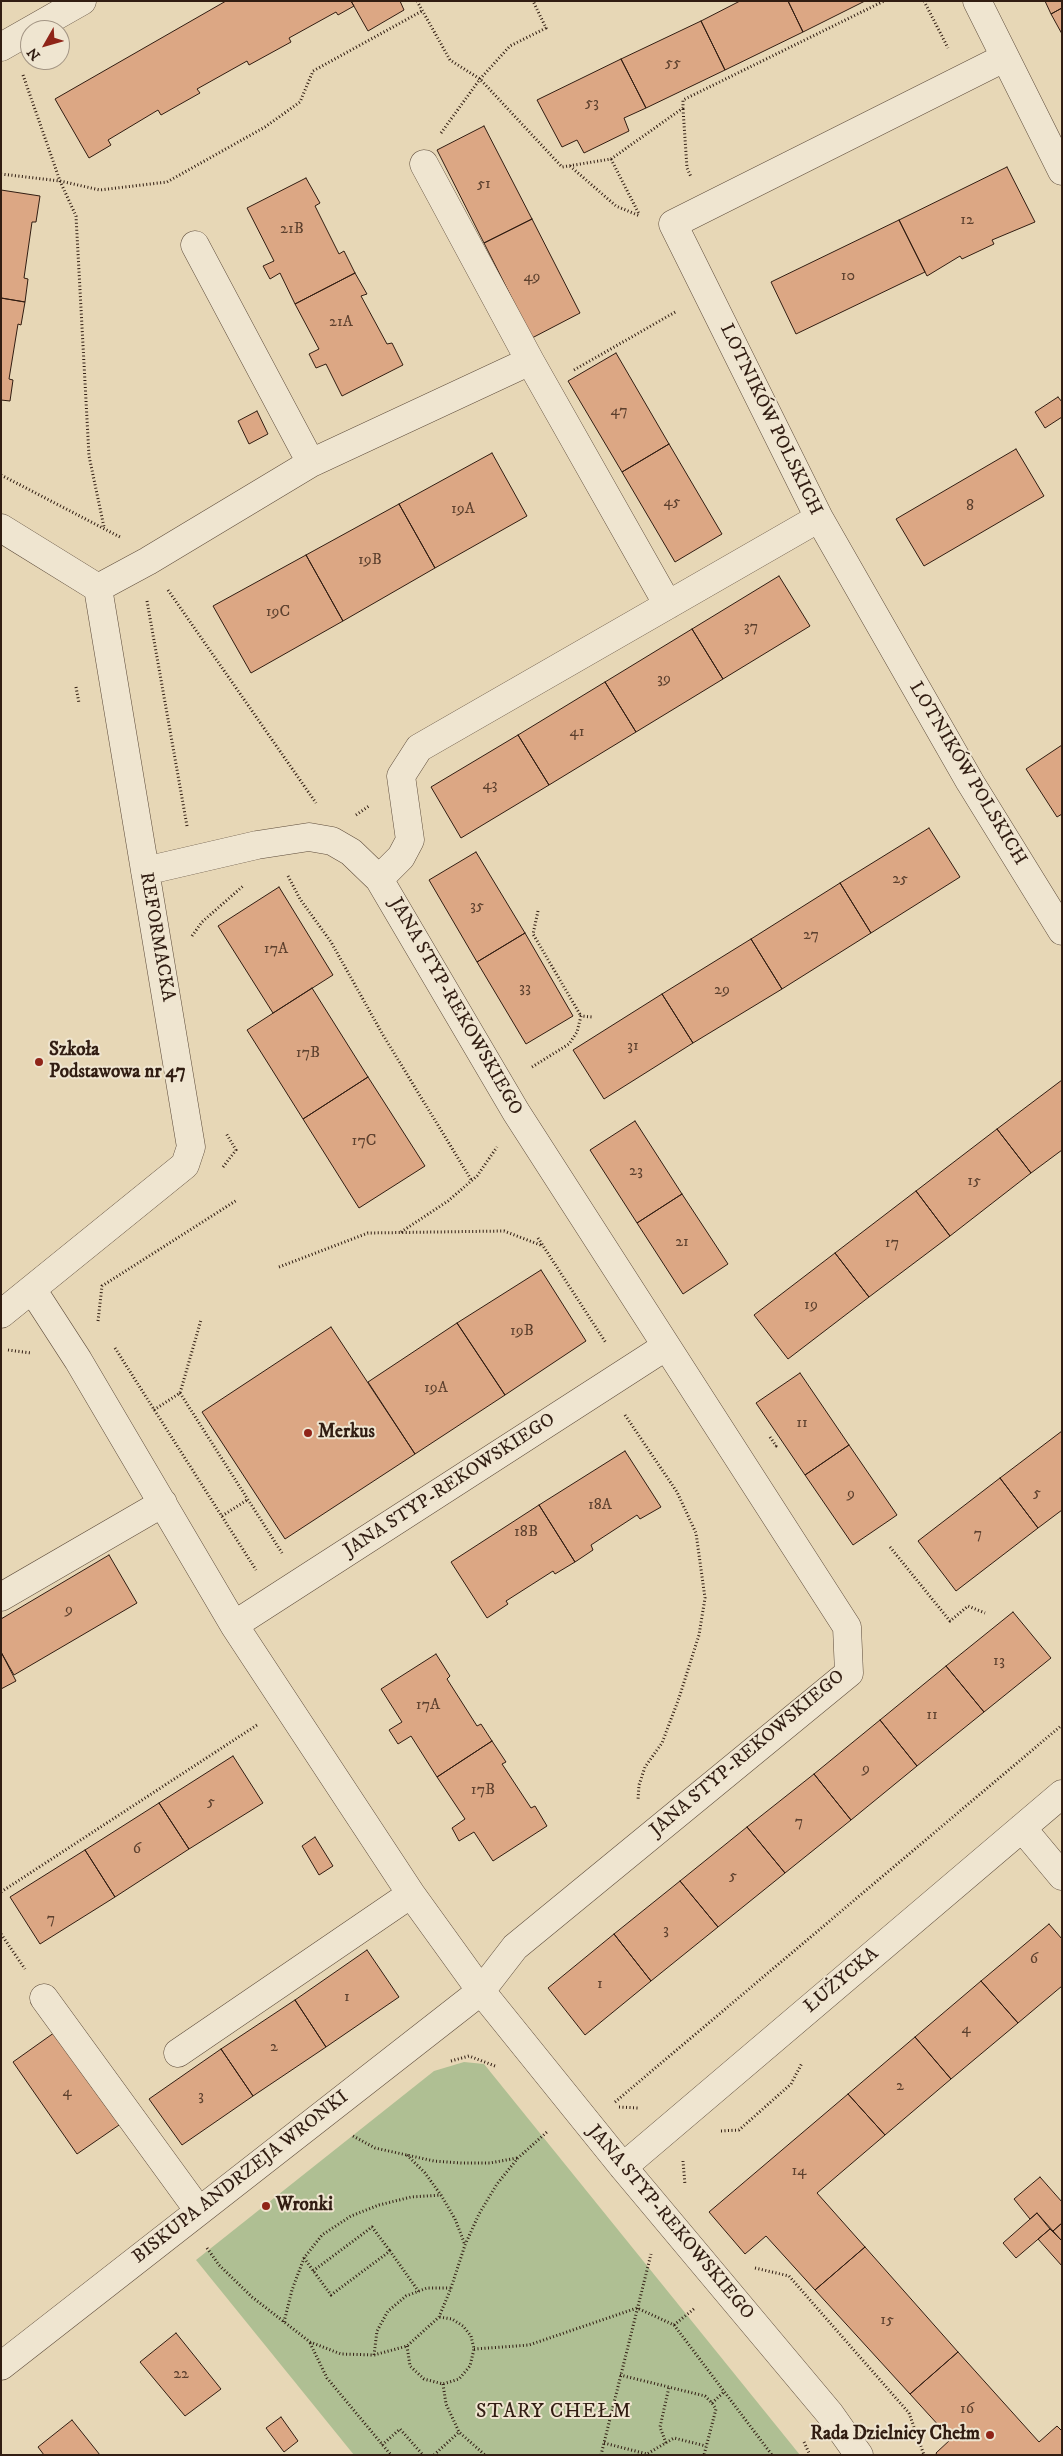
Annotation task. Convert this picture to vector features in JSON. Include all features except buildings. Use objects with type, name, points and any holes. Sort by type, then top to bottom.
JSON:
[{"type":"street","points":[[6,44],[82,1]]},
{"type":"street","points":[[976,1],[1062,171]]},
{"type":"street","name":"LOTNIKÓW POLSKICH","points":[[1004,58],[673,224],[819,518],[970,782],[1062,931]]},
{"type":"street","points":[[424,164],[530,361],[668,605]]},
{"type":"street","points":[[195,245],[311,463]]},
{"type":"street","points":[[1,528],[98,588],[148,561],[311,463],[530,361]]},
{"type":"street","points":[[379,878],[401,857],[410,840],[401,776],[419,748],[819,518]]},
{"type":"street","name":"REFORMACKA","points":[[1,1314],[185,1165],[190,1147],[98,588]]},
{"type":"street","name":"JANA STYP-REKOWSKIEGO","points":[[145,871],[308,836],[332,841],[351,852],[379,878],[516,1112],[665,1347],[847,1627],[849,1673],[515,1947],[481,1991]]},
{"type":"street","name":"JANA STYP-REKOWSKIEGO","points":[[32,1290],[78,1360],[234,1625],[411,1894],[481,1991],[623,2167],[830,2414],[858,2455]]},
{"type":"street","name":"JANA STYP-REKOWSKIEGO","points":[[234,1625],[665,1347]]},
{"type":"street","points":[[1,1597],[163,1503]]},
{"type":"street","name":"ŁUŻYCKA","points":[[623,2167],[1062,1794]]},
{"type":"street","points":[[1022,1828],[1062,1876]]},
{"type":"street","points":[[178,2053],[411,1894]]},
{"type":"street","name":"BISKUPA ANDRZEJA WRONKI","points":[[1,2366],[481,1991]]},
{"type":"street","points":[[44,1998],[199,2211]]},
{"type":"path","points":[[417,1],[450,60],[480,79],[562,167],[611,159],[683,108]]},
{"type":"path","points":[[424,164],[429,151],[480,79],[510,46],[546,28],[533,1]]},
{"type":"path","points":[[705,207],[687,168],[683,100],[884,1]]},
{"type":"path","points":[[924,1],[963,78]]},
{"type":"path","points":[[1,174],[60,181],[100,190],[167,182],[265,127],[300,102],[313,71],[422,10]]},
{"type":"path","points":[[6,44],[60,181],[76,216],[89,456],[104,527]]},
{"type":"path","points":[[570,166],[616,206],[640,216]]},
{"type":"path","points":[[545,386],[678,310]]},
{"type":"path","points":[[1,475],[104,527],[139,548],[317,804]]},
{"type":"path","points":[[76,683],[80,711]]},
{"type":"path","points":[[278,842],[279,860],[300,898],[331,942],[383,1035],[472,1181]]},
{"type":"path","points":[[187,943],[202,922],[246,884]]},
{"type":"path","points":[[531,1068],[569,1044],[577,1032],[581,1016],[533,934],[538,911]]},
{"type":"path","points":[[581,1016],[592,1017]]},
{"type":"path","points":[[401,1232],[448,1201],[472,1181],[497,1148],[516,1112]]},
{"type":"path","points":[[102,1327],[97,1320],[102,1286],[237,1200]]},
{"type":"path","points":[[279,1267],[368,1233],[504,1231],[543,1246]]},
{"type":"path","points":[[538,1238],[618,1378],[628,1422],[676,1492],[696,1533],[705,1598],[699,1635],[662,1743],[645,1767],[639,1785],[638,1846]]},
{"type":"path","points":[[118,1266],[123,1273]]},
{"type":"path","points":[[154,1410],[180,1393],[201,1320]]},
{"type":"path","points":[[111,1342],[260,1576],[269,1602]]},
{"type":"path","points":[[180,1393],[285,1558]]},
{"type":"path","points":[[222,1516],[247,1500]]},
{"type":"path","points":[[890,1547],[950,1621],[968,1606],[984,1613]]},
{"type":"path","points":[[1,1892],[260,1723]]},
{"type":"path","points":[[610,2106],[1062,1725]]},
{"type":"path","points":[[1,1934],[44,1998]]},
{"type":"path","points":[[443,2063],[469,2056],[498,2067]]},
{"type":"path","points":[[720,2132],[739,2130],[791,2084],[806,2056]]},
{"type":"path","points":[[208,2250],[219,2265],[252,2297],[310,2342],[341,2354],[374,2355],[407,2346],[439,2317],[465,2245],[479,2214],[497,2184],[518,2158],[551,2129],[556,2134]]},
{"type":"path","points":[[363,2142],[375,2148],[462,2164],[490,2163],[518,2158]]},
{"type":"path","points":[[406,2154],[425,2173],[441,2195],[455,2219],[465,2245]]},
{"type":"path","points":[[683,2154],[686,2190]]},
{"type":"path","points":[[284,2322],[292,2290],[304,2258],[322,2234],[351,2216],[379,2204],[411,2197],[441,2195]]},
{"type":"path","points":[[313,2271],[372,2227],[419,2292]]},
{"type":"path","points":[[601,2455],[652,2250],[658,2254]]},
{"type":"path","points":[[304,2258],[331,2294],[390,2251]]},
{"type":"path","points":[[753,2268],[789,2276],[909,2413],[924,2455]]},
{"type":"path","points":[[374,2355],[377,2331],[388,2311],[406,2296],[427,2288],[451,2288]]},
{"type":"path","points":[[674,2325],[701,2303]]},
{"type":"path","points":[[474,2349],[529,2345],[637,2308],[674,2325],[772,2455]]},
{"type":"path","points":[[407,2346],[410,2366],[424,2380],[443,2384],[459,2379],[470,2366],[474,2349],[471,2336],[463,2326],[452,2319],[439,2317]]},
{"type":"path","points":[[310,2342],[328,2378],[391,2455]]},
{"type":"path","points":[[620,2375],[705,2396],[716,2409],[704,2455]]},
{"type":"path","points":[[443,2384],[446,2404],[459,2432],[485,2455]]},
{"type":"path","points":[[666,2443],[660,2427],[669,2387]]},
{"type":"path","points":[[712,2403],[725,2391]]},
{"type":"path","points":[[382,2445],[400,2429],[423,2455]]},
{"type":"path","points":[[434,2455],[459,2432]]},
{"type":"path","points":[[604,2443],[647,2454],[674,2438],[706,2446]]},
{"type":"path","points":[[803,2439],[810,2455]]},
{"type":"green space","points":[[464,2062],[484,2064],[800,2455],[354,2455],[196,2260],[434,2071]]},
{"type":"place","name":"Szkoła Podstawowa nr 47","points":[[39,1062]]},
{"type":"place","name":"Merkus","points":[[308,1433]]},
{"type":"place","name":"Wronki","points":[[266,2206]]},
{"type":"place","name":"Rada Dzielnicy Chełm","points":[[990,2435]]},
{"type":"district","name":"STARY CHEŁM","points":[[554,2413]]}]
